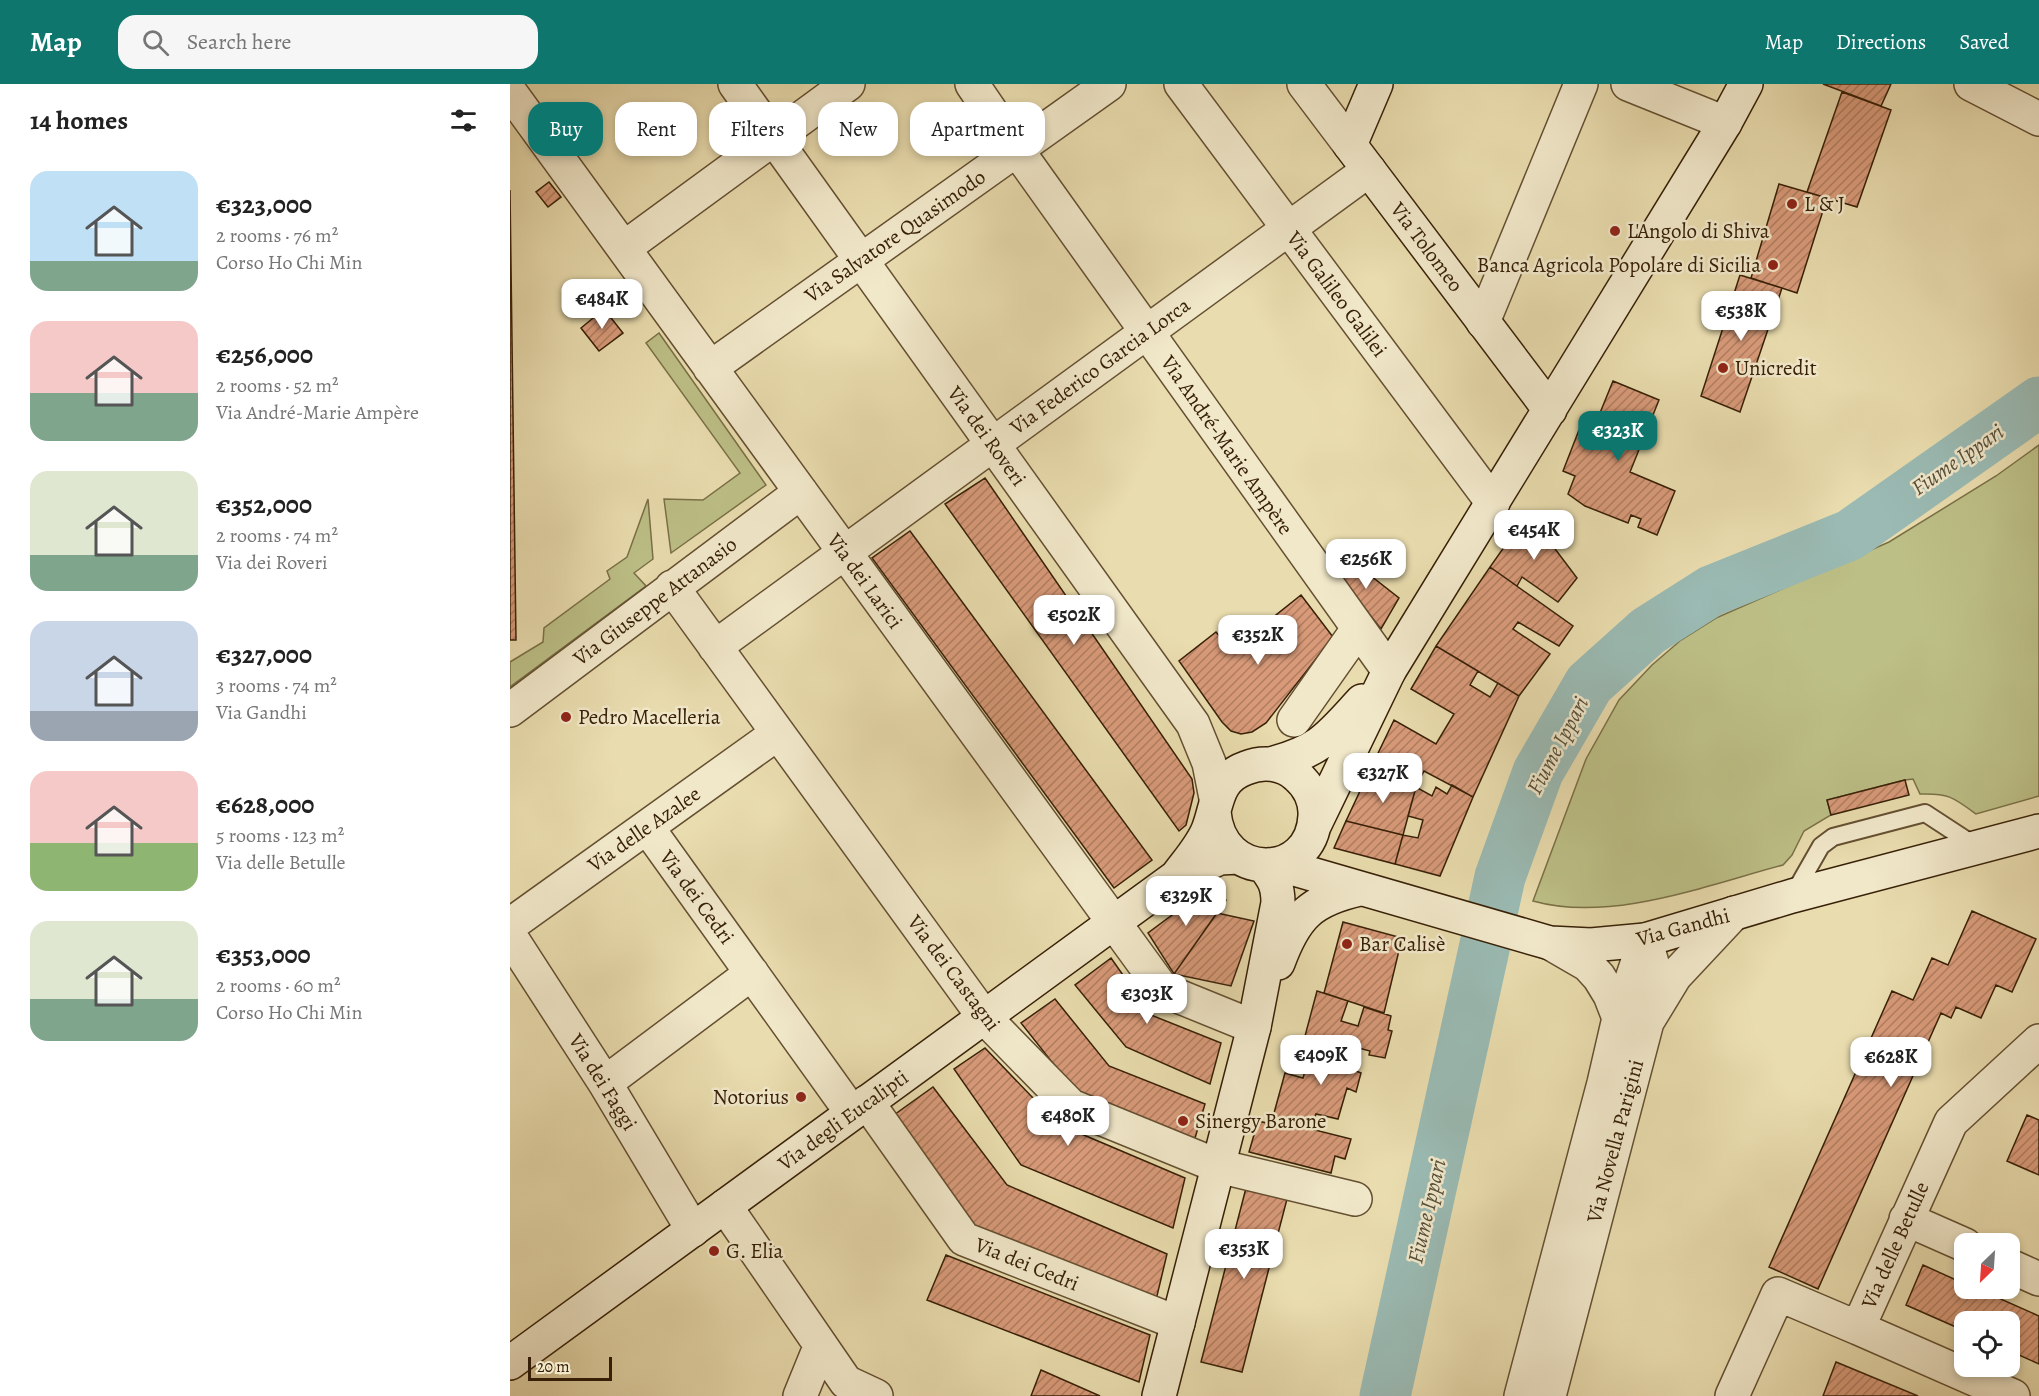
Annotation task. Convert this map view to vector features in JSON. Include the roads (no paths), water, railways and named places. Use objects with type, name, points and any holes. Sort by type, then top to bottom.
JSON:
[{"type":"street","name":"Via dei Roveri","points":[[735,84],[748,102]]},
{"type":"street","points":[[806,116],[848,84]]},
{"type":"street","name":"Via André-Marie Ampère","points":[[972,84],[984,102]]},
{"type":"street","name":"Via Salvatore Quasimodo","points":[[1045,130],[1109,84]]},
{"type":"street","name":"Via Galileo Galilei","points":[[1181,84],[1493,503]]},
{"type":"street","name":"Via Tolomeo","points":[[1304,84],[1550,410]]},
{"type":"street","points":[[1360,158],[1376,84]]},
{"type":"street","points":[[1483,322],[1581,84]]},
{"type":"street","points":[[1628,84],[1725,123]]},
{"type":"street","points":[[1159,1396],[1254,1027],[1278,903],[1278,890],[1274,878],[1291,856],[1389,671],[1725,123],[1746,84]]},
{"type":"street","points":[[1971,84],[2037,114]]},
{"type":"street","name":"Via dei Larici","points":[[510,92],[1163,990],[1254,1027]]},
{"type":"street","points":[[624,248],[752,156]]},
{"type":"street","name":"Via dei Roveri","points":[[786,156],[1193,724],[1209,763],[1215,805]]},
{"type":"street","name":"Via Salvatore Quasimodo","points":[[710,368],[1009,156]]},
{"type":"street","name":"Via André-Marie Ampère","points":[[1021,156],[1389,671]]},
{"type":"street","name":"Via Federico Garcia Lorca","points":[[715,647],[1288,228],[1360,158]]},
{"type":"street","name":"Via Giuseppe Attanasio","points":[[510,710],[801,492]]},
{"type":"street","name":"Via dei Castagni","points":[[672,587],[984,1017],[1071,1106],[1218,1166],[1355,1199]]},
{"type":"street","points":[[1294,720],[1358,629]]},
{"type":"street","points":[[1176,877],[1203,839],[1222,786],[1232,776],[1243,768],[1296,757],[1316,747],[1331,736],[1389,671]]},
{"type":"street","name":"Via delle Azalee","points":[[510,924],[778,733]]},
{"type":"street","points":[[1270,764],[1290,771],[1306,785],[1315,810],[1291,856],[1287,938]]},
{"type":"street","points":[[1215,805],[1215,826],[1228,849],[1291,856]]},
{"type":"street","name":"Via dei Cedri","points":[[647,827],[752,973],[964,1239],[1178,1323]]},
{"type":"street","name":"Via Gandhi","points":[[1291,856],[1360,889],[1534,939],[1592,945],[1645,940],[1792,896],[2039,831]]},
{"type":"street","points":[[1176,877],[1220,858],[1291,856]]},
{"type":"street","name":"Via degli Eucalipti","points":[[510,1363],[1176,877]]},
{"type":"street","points":[[1254,1027],[1287,938],[1304,915],[1315,905],[1333,896],[1360,889]]},
{"type":"street","name":"Via Novella Parigini","points":[[1521,1396],[1604,1083],[1633,1020],[1734,913]]},
{"type":"street","name":"Via dei Faggi","points":[[510,936],[605,1083],[693,1230]]},
{"type":"street","points":[[1534,939],[1588,964],[1599,976],[1610,995],[1633,1020]]},
{"type":"street","points":[[1633,1020],[1645,940]]},
{"type":"street","points":[[605,1083],[752,973]]},
{"type":"street","name":"Via Novella Parigini","points":[[1549,1396],[1633,1020]]},
{"type":"street","name":"Via delle Betulle","points":[[1732,1396],[1778,1294],[1858,1328],[1951,1122],[2039,1041]]},
{"type":"street","points":[[725,1206],[819,1347],[846,1382],[876,1396]]},
{"type":"street","points":[[1906,1219],[1954,1240]]},
{"type":"street","points":[[2020,1270],[2039,1279]]},
{"type":"street","points":[[1858,1328],[1973,1388],[2013,1396]]},
{"type":"street","points":[[800,1396],[819,1347]]},
{"type":"lane","points":[[1792,896],[1821,846],[1833,837],[1925,813],[1978,847]]},
{"type":"waterway","name":"Fiume Ippari","points":[[1385,1396],[1500,877],[1538,772],[1589,684],[1648,631],[1711,591],[1850,535],[2039,402]]},
{"type":"place","name":"L & J","points":[[1792,204]]},
{"type":"place","name":"L'Angolo di Shiva","points":[[1615,231]]},
{"type":"place","name":"Banca Agricola Popolare di Sicilia","points":[[1773,265]]},
{"type":"place","name":"Unicredit","points":[[1723,368]]},
{"type":"place","name":"Pedro Macelleria","points":[[566,717]]},
{"type":"place","name":"Bar Calisè","points":[[1347,944]]},
{"type":"place","name":"Notorius","points":[[801,1097]]},
{"type":"place","name":"Sinergy Barone","points":[[1183,1121]]},
{"type":"place","name":"G. Elia","points":[[714,1251]]}]
